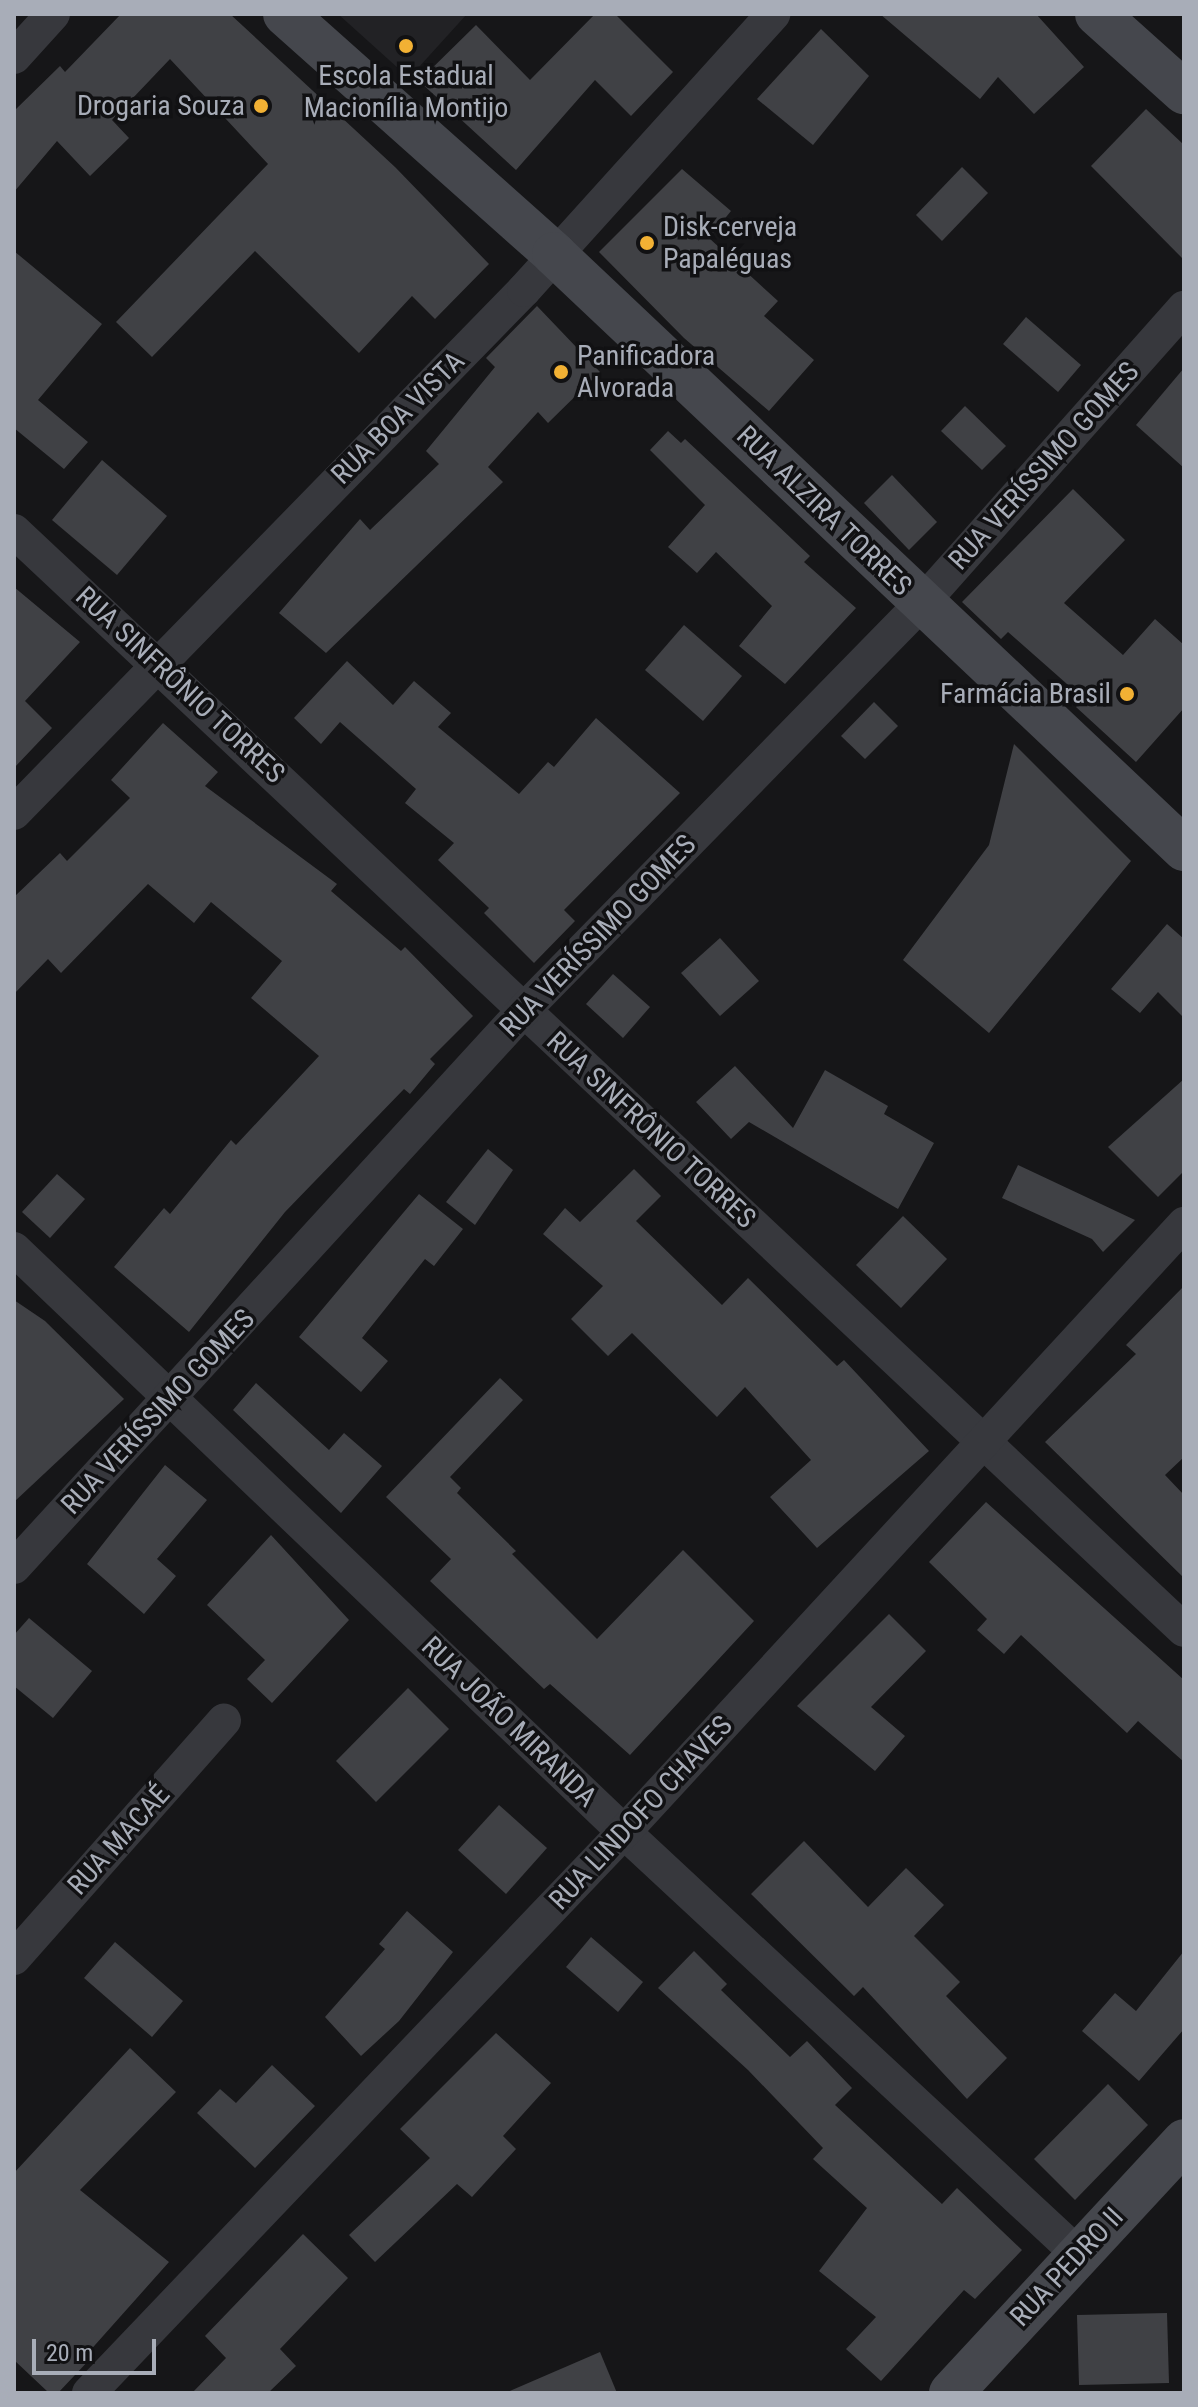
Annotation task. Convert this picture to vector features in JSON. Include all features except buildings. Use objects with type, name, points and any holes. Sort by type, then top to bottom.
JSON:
[{"type":"main road","name":"RUA ALZIRA TORRES","points":[[285,14],[554,254],[1184,849]]},
{"type":"main road","points":[[1097,14],[1184,92]]},
{"type":"main road","name":"RUA PEDRO II","points":[[951,2393],[1184,2141]]},
{"type":"street","points":[[14,57],[53,14]]},
{"type":"street","name":"RUA BOA VISTA","points":[[14,813],[554,254],[773,14]]},
{"type":"street","name":"RUA VERÍSSIMO GOMES","points":[[14,1567],[524,1010],[922,603],[1184,308]]},
{"type":"street","name":"RUA SINFRÔNIO TORRES","points":[[14,531],[158,662],[1184,1630]]},
{"type":"street","name":"RUA LINDOFO CHAVES","points":[[89,2393],[624,1832],[985,1445],[1184,1224]]},
{"type":"street","name":"RUA JOÃO MIRANDA","points":[[14,1249],[624,1832],[1079,2255]]},
{"type":"street","name":"RUA MACAÉ","points":[[14,1958],[224,1721]]},
{"type":"shaded area","name":"Escola Estadual Macionília Montijo","points":[[338,14],[467,14],[409,78]]},
{"type":"place","name":"Escola Estadual Macionília Montijo","points":[[406,46]]},
{"type":"place","name":"Drogaria Souza","points":[[261,106]]},
{"type":"place","name":"Disk-cerveja Papaléguas","points":[[647,243]]},
{"type":"place","name":"Panificadora Alvorada","points":[[561,372]]},
{"type":"place","name":"Farmácia Brasil","points":[[1127,694]]}]
